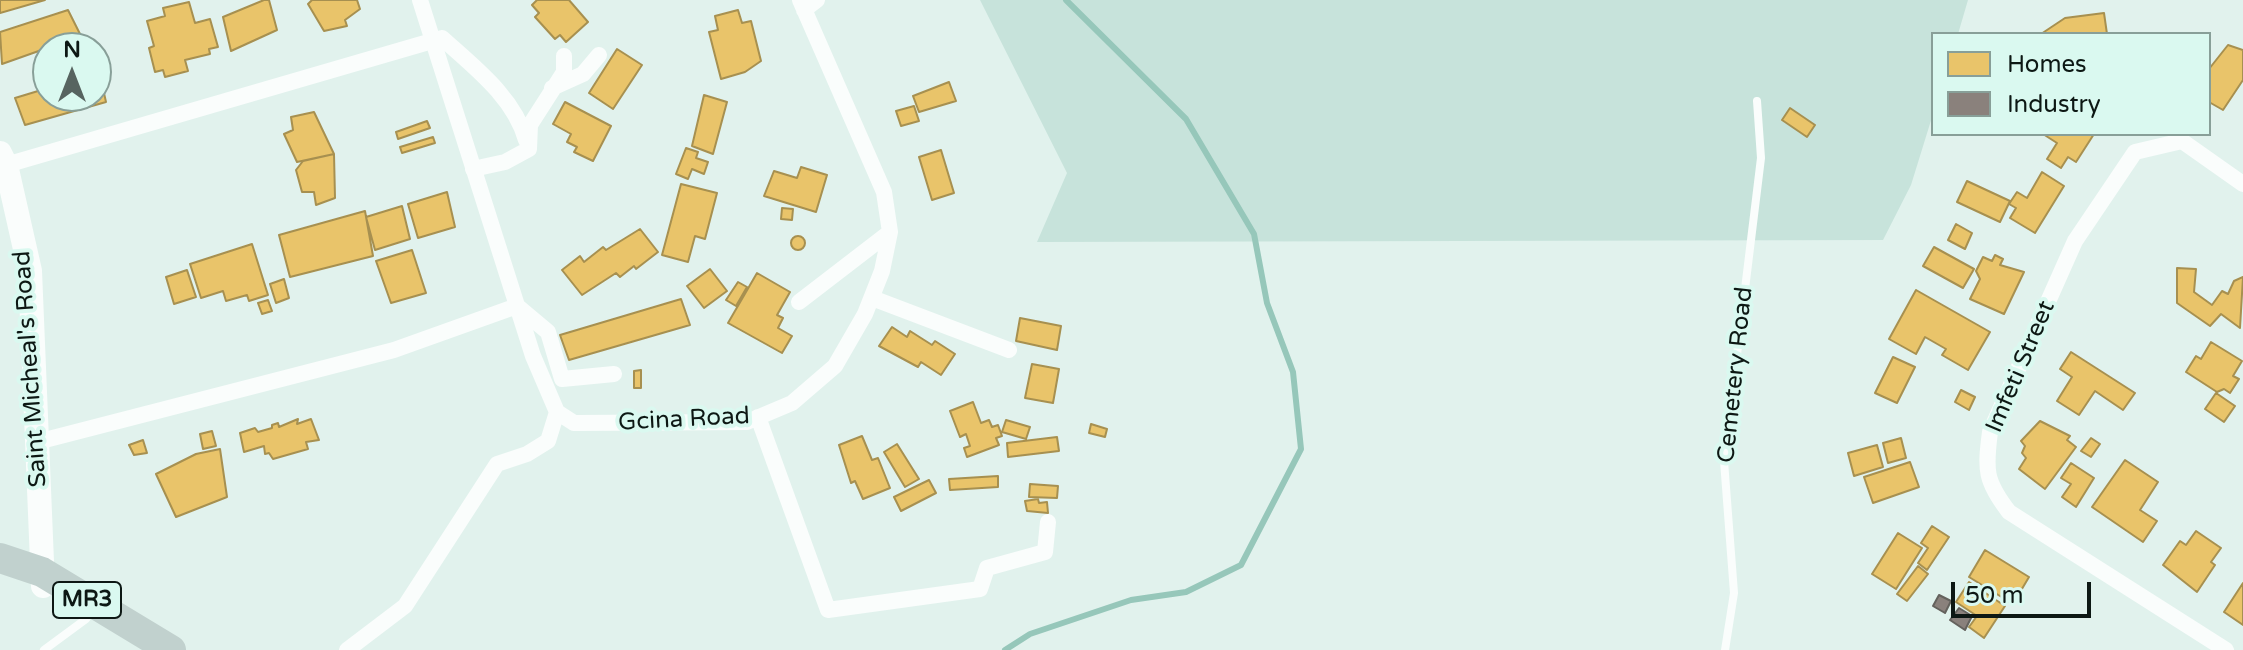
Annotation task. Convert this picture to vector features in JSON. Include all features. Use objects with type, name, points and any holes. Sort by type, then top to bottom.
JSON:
[{"type":"highway","name":"MR3","points":[[0,558],[171,650]]},
{"type":"highway","name":"MR3","points":[[0,575],[43,581],[86,619],[137,650]]},
{"type":"street","points":[[347,650],[405,606],[497,464],[527,454],[548,441],[557,412],[533,356],[473,169],[437,40],[420,0]]},
{"type":"street","name":"Gcina Road","points":[[557,412],[574,423],[747,422],[792,403],[835,366],[872,298],[890,232],[884,192],[807,3]]},
{"type":"street","points":[[437,40],[480,70],[521,121],[529,149]]},
{"type":"street","points":[[3,159],[437,40]]},
{"type":"street","points":[[552,88],[583,74],[599,55]]},
{"type":"street","points":[[529,149],[530,125],[564,72],[564,56]]},
{"type":"street","name":"Imfeti Street","points":[[2226,650],[2009,512],[1989,487],[1986,462],[1990,432],[2075,241],[2135,152],[2182,141],[2243,184]]},
{"type":"street","points":[[473,169],[505,162],[529,149]]},
{"type":"street","name":"Saint Micheal's Road","points":[[3,159],[6,193],[30,271],[43,581]]},
{"type":"street","points":[[799,302],[890,232]]},
{"type":"street","points":[[872,298],[1009,350]]},
{"type":"street","points":[[517,306],[548,332],[562,379],[614,374]]},
{"type":"street","points":[[37,442],[394,350],[517,306]]},
{"type":"street","points":[[758,417],[828,610],[980,589],[987,568],[1045,552],[1048,522]]},
{"type":"lane","name":"Cemetery Road","points":[[1725,650],[1734,593],[1724,461],[1761,158],[1757,101]]},
{"type":"lane","points":[[44,650],[86,619]]},
{"type":"green space","points":[[980,0],[1968,0],[1959,32],[1931,32],[1931,120],[1911,185],[1883,240],[1037,242],[1067,173]]},
{"type":"building: Homes","points":[[0,0],[45,0],[0,13]]},
{"type":"building: Homes","points":[[269,0],[277,30],[231,51],[223,17]]},
{"type":"building: Homes","points":[[312,0],[357,0],[360,9],[345,20],[347,26],[324,31],[308,4]]},
{"type":"building: Homes","points":[[537,0],[569,0],[588,22],[566,42],[560,35],[555,39],[535,17],[539,13],[532,5]]},
{"type":"building: Homes","points":[[189,2],[195,23],[210,19],[218,47],[209,49],[210,54],[185,60],[188,71],[165,77],[163,70],[155,72],[149,48],[154,46],[147,21],[165,16],[163,8]]},
{"type":"building: Homes","points":[[68,10],[79,32],[32,32],[32,53],[2,64],[0,32]]},
{"type":"building: Homes","points":[[738,10],[742,23],[751,21],[761,61],[745,72],[721,79],[709,32],[718,30],[715,16]]},
{"type":"building: Homes","points":[[2104,13],[2107,32],[2044,32],[2065,18]]},
{"type":"building: Homes","points":[[2228,45],[2243,50],[2243,80],[2223,110],[2211,103],[2211,66]]},
{"type":"building: Homes","points":[[617,49],[642,65],[613,109],[589,93]]},
{"type":"building: Homes","points":[[949,82],[956,101],[919,112],[913,96]]},
{"type":"building: Homes","points":[[32,93],[32,112],[71,112],[25,125],[15,98]]},
{"type":"building: Homes","points":[[704,95],[727,102],[713,154],[692,146]]},
{"type":"building: Homes","points":[[565,102],[611,126],[593,161],[574,152],[577,147],[567,142],[571,134],[553,124]]},
{"type":"building: Homes","points":[[914,106],[919,121],[901,126],[896,111]]},
{"type":"building: Homes","points":[[1790,108],[1815,125],[1807,137],[1782,120]]},
{"type":"building: Homes","points":[[314,112],[334,154],[297,162],[284,134],[293,130],[291,117]]},
{"type":"building: Homes","points":[[427,121],[430,128],[398,139],[396,132]]},
{"type":"building: Homes","points":[[2046,136],[2093,136],[2076,162],[2068,157],[2061,168],[2047,159],[2057,143]]},
{"type":"building: Homes","points":[[433,137],[435,143],[402,153],[400,147]]},
{"type":"building: Homes","points":[[686,148],[698,152],[696,158],[708,162],[704,174],[692,169],[688,179],[676,174]]},
{"type":"building: Homes","points":[[941,150],[954,193],[932,200],[919,157]]},
{"type":"building: Homes","points":[[334,154],[335,198],[316,205],[314,192],[302,192],[296,170],[303,161]]},
{"type":"building: Homes","points":[[801,167],[827,175],[816,212],[764,196],[774,171],[797,178]]},
{"type":"building: Homes","points":[[2042,172],[2064,186],[2035,233],[2010,218],[2016,208],[2009,204],[2017,192],[2027,198]]},
{"type":"building: Homes","points":[[1967,181],[2010,201],[2000,222],[1957,202]]},
{"type":"building: Homes","points":[[681,184],[717,193],[705,239],[695,236],[688,262],[662,255]]},
{"type":"building: Homes","points":[[447,192],[455,227],[418,238],[408,204]]},
{"type":"building: Homes","points":[[402,206],[410,239],[375,250],[366,217]]},
{"type":"building: Homes","points":[[782,208],[793,209],[792,220],[781,219]]},
{"type":"building: Homes","points":[[365,211],[373,256],[290,277],[279,235]]},
{"type":"building: Homes","points":[[1956,224],[1972,233],[1965,249],[1948,240]]},
{"type":"building: Homes","points":[[640,229],[658,252],[636,269],[634,266],[620,277],[616,273],[582,295],[562,270],[580,256],[584,262],[603,247],[606,250]]},
{"type":"building: Homes","points":[[798,236],[805,243],[798,250],[791,243]]},
{"type":"building: Homes","points":[[252,244],[268,295],[249,301],[247,295],[226,301],[223,291],[201,298],[190,264]]},
{"type":"building: Homes","points":[[1934,247],[1974,269],[1963,288],[1923,266]]},
{"type":"building: Homes","points":[[412,250],[426,293],[391,303],[376,261]]},
{"type":"building: Homes","points":[[1995,255],[2003,259],[2000,265],[2024,272],[2004,314],[1970,299],[1980,279],[1976,271],[1983,257],[1992,261]]},
{"type":"building: Homes","points":[[2177,268],[2196,269],[2194,292],[2212,305],[2222,291],[2228,294],[2234,281],[2243,277],[2240,328],[2221,314],[2210,326],[2177,303]]},
{"type":"building: Homes","points":[[710,269],[727,291],[704,308],[687,286]]},
{"type":"building: Homes","points":[[187,270],[196,297],[174,304],[166,277]]},
{"type":"building: Homes","points":[[757,273],[790,292],[777,315],[783,318],[778,328],[792,336],[782,353],[728,323]]},
{"type":"building: Homes","points":[[284,279],[289,298],[276,303],[270,284]]},
{"type":"building: Homes","points":[[738,282],[747,287],[736,306],[726,300]]},
{"type":"building: Homes","points":[[1916,290],[1990,332],[1968,370],[1942,355],[1946,349],[1925,337],[1916,354],[1889,339]]},
{"type":"building: Homes","points":[[681,299],[690,325],[569,360],[560,335]]},
{"type":"building: Homes","points":[[268,300],[272,311],[262,314],[258,303]]},
{"type":"building: Homes","points":[[1020,318],[1061,326],[1057,350],[1016,341]]},
{"type":"building: Homes","points":[[892,327],[907,337],[910,331],[932,345],[935,341],[955,354],[941,375],[921,362],[918,367],[879,346]]},
{"type":"building: Homes","points":[[2211,342],[2242,361],[2233,376],[2239,379],[2230,393],[2224,389],[2217,392],[2186,372],[2196,356],[2201,359]]},
{"type":"building: Homes","points":[[2071,352],[2135,393],[2123,410],[2095,391],[2079,415],[2057,401],[2072,377],[2060,369]]},
{"type":"building: Homes","points":[[1893,357],[1915,367],[1897,403],[1875,393]]},
{"type":"building: Homes","points":[[1032,364],[1059,369],[1053,403],[1025,398]]},
{"type":"building: Homes","points":[[641,370],[641,388],[634,388],[634,371]]},
{"type":"building: Homes","points":[[1961,390],[1975,397],[1969,410],[1955,402]]},
{"type":"building: Homes","points":[[2216,393],[2235,406],[2224,422],[2205,409]]},
{"type":"building: Homes","points":[[973,402],[981,423],[989,420],[992,427],[998,425],[1002,436],[996,438],[999,445],[967,457],[964,448],[970,446],[966,434],[960,437],[950,411]]},
{"type":"building: Homes","points":[[298,419],[297,424],[311,419],[319,440],[306,442],[308,449],[273,459],[269,453],[265,454],[264,446],[244,452],[240,433],[255,428],[258,432],[278,423],[279,427]]},
{"type":"building: Homes","points":[[1006,420],[1030,427],[1026,439],[1002,432]]},
{"type":"building: Homes","points":[[2040,421],[2070,436],[2067,440],[2076,447],[2045,489],[2019,469],[2026,458],[2022,453],[2025,446],[2021,441]]},
{"type":"building: Homes","points":[[1091,424],[1107,429],[1105,437],[1089,433]]},
{"type":"building: Homes","points":[[212,431],[216,446],[203,449],[200,434]]},
{"type":"building: Homes","points":[[862,436],[872,460],[878,458],[890,488],[863,499],[855,481],[851,483],[839,445]]},
{"type":"building: Homes","points":[[1057,437],[1059,451],[1008,457],[1007,443]]},
{"type":"building: Homes","points":[[1901,438],[1906,458],[1888,463],[1883,443]]},
{"type":"building: Homes","points":[[2091,438],[2100,444],[2091,457],[2081,451]]},
{"type":"building: Homes","points":[[143,440],[147,453],[134,455],[129,445]]},
{"type":"building: Homes","points":[[897,444],[919,479],[905,487],[884,452]]},
{"type":"building: Homes","points":[[1877,445],[1883,467],[1854,476],[1848,453]]},
{"type":"building: Homes","points":[[220,449],[227,497],[176,517],[156,474],[196,454]]},
{"type":"building: Homes","points":[[2125,460],[2158,482],[2140,510],[2157,521],[2143,542],[2092,507]]},
{"type":"building: Homes","points":[[1910,462],[1919,487],[1873,503],[1864,477]]},
{"type":"building: Homes","points":[[2071,463],[2094,478],[2076,507],[2062,497],[2071,484],[2061,478]]},
{"type":"building: Homes","points":[[998,476],[998,487],[950,490],[949,479]]},
{"type":"building: Homes","points":[[929,480],[936,493],[901,511],[894,497]]},
{"type":"building: Homes","points":[[1030,484],[1058,486],[1057,498],[1029,497]]},
{"type":"building: Homes","points":[[1038,499],[1039,503],[1047,502],[1048,513],[1027,511],[1025,501]]},
{"type":"building: Homes","points":[[1932,526],[1949,537],[1927,570],[1918,563],[1928,548],[1921,543]]},
{"type":"building: Homes","points":[[2196,531],[2221,548],[2211,562],[2215,565],[2197,592],[2163,565],[2180,541],[2186,545]]},
{"type":"building: Homes","points":[[1898,533],[1922,548],[1896,589],[1872,574]]},
{"type":"building: Homes","points":[[1985,550],[2029,577],[2013,604],[1969,577]]},
{"type":"building: Homes","points":[[1918,566],[1928,574],[1907,601],[1897,594]]},
{"type":"building: Homes","points":[[1969,582],[2005,606],[1984,638],[1969,627],[1977,616],[1956,602]]},
{"type":"building: Homes","points":[[2243,583],[2243,625],[2224,612]]},
{"type":"building: Industry","points":[[1939,595],[1951,601],[1945,613],[1933,606]]},
{"type":"building: Industry","points":[[1959,608],[1972,616],[1965,630],[1950,620]]},
{"type":"waterway","points":[[1005,650],[1030,634],[1131,600],[1186,592],[1241,565],[1301,449],[1293,372],[1267,303],[1254,234],[1186,119],[1066,0]]}]
